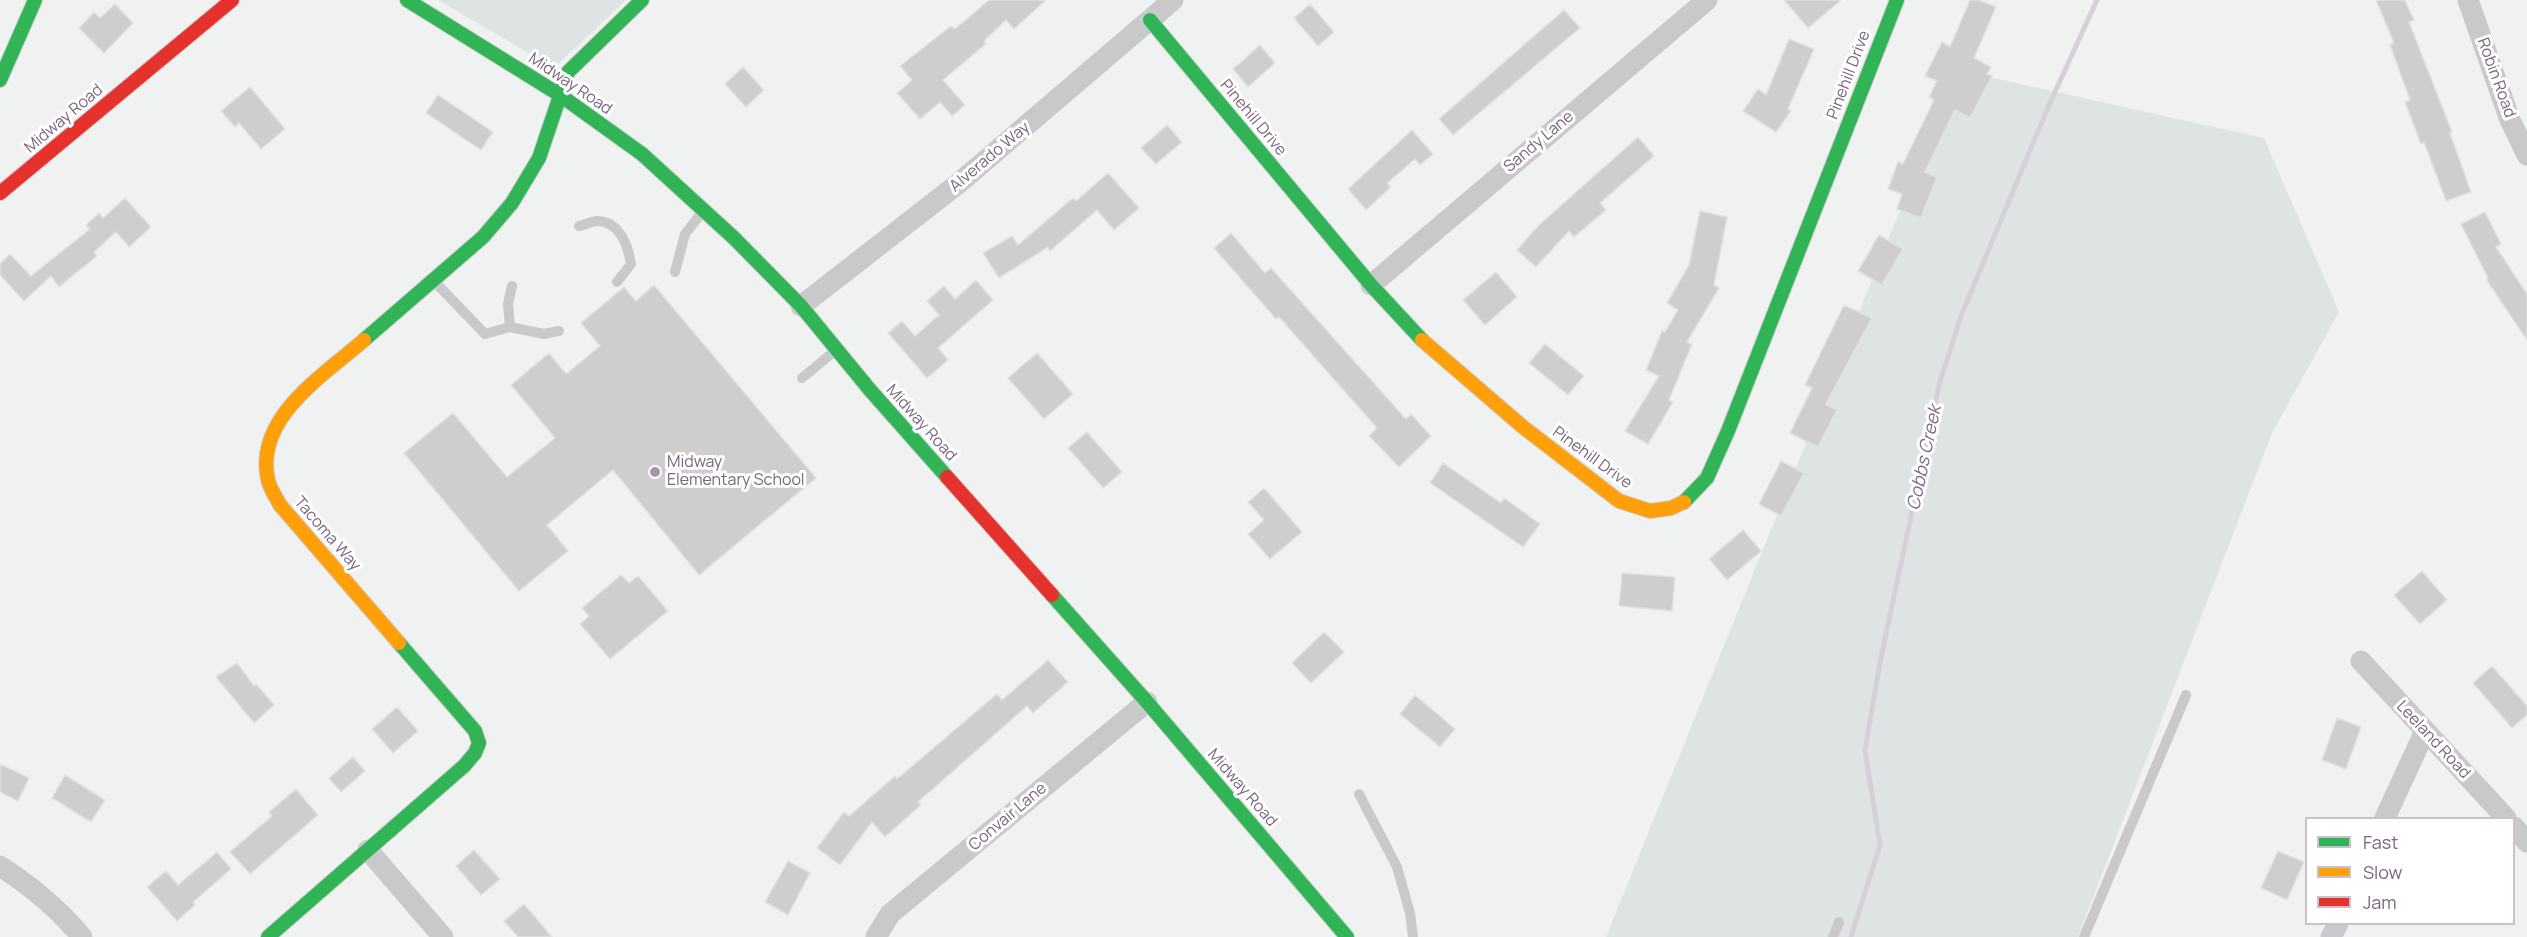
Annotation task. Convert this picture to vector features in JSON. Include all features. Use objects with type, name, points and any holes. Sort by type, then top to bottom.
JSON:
[{"type":"street","points":[[0,80],[34,0]]},
{"type":"street","name":"Midway Road","points":[[0,193],[232,0]]},
{"type":"street","name":"Midway Road","points":[[407,0],[560,95],[642,154],[734,238],[801,306],[836,350],[1147,702],[1347,937]]},
{"type":"street","name":"Tacoma Way","points":[[268,937],[464,766],[475,753],[479,743],[475,731],[280,505],[268,482],[266,460],[270,436],[281,417],[310,387],[483,237],[512,203],[539,158],[568,72],[642,0]]},
{"type":"street","name":"Alverado Way","points":[[801,306],[959,183],[1173,0]]},
{"type":"street","name":"Sandy Lane","points":[[1371,285],[1707,0]]},
{"type":"street","name":"Pinehill Drive","points":[[1150,20],[1371,285],[1428,346],[1523,427],[1619,501],[1650,511],[1671,508],[1688,500],[1707,478],[1728,431],[1897,0]]},
{"type":"street","name":"Robin Road","points":[[2468,0],[2511,120],[2527,154]]},
{"type":"street","name":"Leeland Road","points":[[2361,661],[2503,817]]},
{"type":"street","name":"Convair Lane","points":[[876,937],[890,914],[1147,702]]},
{"type":"street","points":[[2386,817],[2426,730]]},
{"type":"street","points":[[2515,828],[2527,842]]},
{"type":"street","points":[[368,850],[443,937]]},
{"type":"street","points":[[0,866],[27,883],[64,916],[82,937]]},
{"type":"lane","points":[[675,273],[686,234],[704,210]]},
{"type":"lane","points":[[579,226],[597,221],[614,226],[628,247],[631,264],[617,282]]},
{"type":"lane","points":[[434,280],[485,334],[510,327],[544,334],[559,331]]},
{"type":"lane","points":[[510,327],[508,304],[512,286]]},
{"type":"lane","points":[[802,378],[836,350]]},
{"type":"lane","points":[[2084,937],[2186,695]]},
{"type":"lane","points":[[1359,794],[1397,867],[1410,913],[1413,937]]},
{"type":"lane","points":[[1833,937],[1839,922]]},
{"type":"shaded area","points":[[438,0],[626,0],[554,68]]},
{"type":"shaded area","points":[[1957,70],[2264,138],[2339,312],[2272,433],[2078,937],[1606,937]]},
{"type":"building","points":[[989,0],[1046,0],[1014,29],[1006,20],[984,41],[986,44],[943,80],[965,105],[952,116],[940,102],[920,119],[897,93],[912,80],[900,66],[951,26],[955,29]]},
{"type":"building","points":[[1784,0],[1841,0],[1808,28]]},
{"type":"building","points":[[1970,0],[1979,0],[1996,7],[1974,58],[1991,67],[1987,74],[1992,76],[1970,118],[1955,110],[1925,172],[1937,177],[1921,218],[1897,209],[1902,194],[1888,189],[1898,162],[1903,164],[1934,100],[1929,97],[1937,81],[1925,76],[1942,42],[1950,47]]},
{"type":"building","points":[[2376,0],[2405,0],[2414,20],[2409,22],[2452,132],[2450,133],[2471,192],[2446,201],[2424,142],[2421,144],[2405,102],[2410,100],[2390,45],[2394,43]]},
{"type":"building","points":[[115,4],[133,23],[104,53],[79,28],[94,12],[100,18]]},
{"type":"building","points":[[1310,4],[1334,32],[1318,46],[1294,18]]},
{"type":"building","points":[[1564,10],[1580,28],[1453,135],[1439,119]]},
{"type":"building","points":[[1789,39],[1814,49],[1788,109],[1791,111],[1776,132],[1743,111],[1758,89],[1766,95]]},
{"type":"building","points":[[1260,45],[1275,63],[1248,87],[1233,69]]},
{"type":"building","points":[[743,67],[764,90],[746,107],[725,84]]},
{"type":"building","points":[[250,87],[285,129],[261,149],[239,123],[235,127],[221,111]]},
{"type":"building","points":[[438,95],[493,132],[481,150],[426,113]]},
{"type":"building","points":[[1167,125],[1182,142],[1156,164],[1141,148]]},
{"type":"building","points":[[1412,130],[1433,154],[1420,165],[1415,159],[1387,183],[1391,187],[1366,210],[1348,189]]},
{"type":"building","points":[[1638,137],[1654,156],[1600,203],[1606,210],[1574,237],[1569,231],[1536,267],[1517,250],[1539,225]]},
{"type":"building","points":[[1108,173],[1139,208],[1114,230],[1097,210],[1050,251],[1048,247],[999,278],[983,253],[1012,236],[1018,245],[1073,198],[1076,201]]},
{"type":"building","points":[[125,198],[151,227],[129,247],[116,232],[94,252],[97,256],[59,287],[51,276],[24,301],[0,275],[0,264],[10,254],[31,276],[90,229],[86,225],[99,213],[103,218]]},
{"type":"building","points":[[1700,211],[1727,217],[1714,285],[1719,288],[1687,342],[1692,344],[1669,400],[1673,402],[1648,444],[1625,431],[1659,376],[1646,370],[1662,331],[1665,332],[1678,310],[1667,303],[1689,265]]},
{"type":"building","points":[[2485,212],[2501,244],[2496,247],[2527,294],[2527,340],[2486,279],[2488,278],[2461,224]]},
{"type":"building","points":[[1231,233],[1265,273],[1271,268],[1406,419],[1411,414],[1431,436],[1399,467],[1369,436],[1377,428],[1279,317],[1276,319],[1214,248]]},
{"type":"building","points":[[1879,235],[1903,249],[1882,285],[1858,271]]},
{"type":"building","points":[[1496,272],[1517,297],[1485,325],[1463,300]]},
{"type":"building","points":[[976,280],[993,300],[938,348],[948,360],[927,378],[888,333],[902,321],[915,336],[939,315],[927,301],[944,286],[955,299]]},
{"type":"building","points":[[654,285],[816,478],[699,575],[613,470],[547,525],[568,551],[519,591],[404,453],[453,413],[507,477],[555,438],[511,385],[549,353],[566,374],[600,346],[581,323],[624,287],[636,301]]},
{"type":"building","points":[[1844,305],[1872,318],[1826,404],[1837,410],[1818,447],[1790,433],[1812,388],[1805,385]]},
{"type":"building","points":[[1545,344],[1584,376],[1568,395],[1529,363]]},
{"type":"building","points":[[1037,353],[1073,394],[1044,419],[1008,378]]},
{"type":"building","points":[[1087,432],[1122,472],[1103,488],[1068,448]]},
{"type":"building","points":[[1781,461],[1804,473],[1781,516],[1759,504]]},
{"type":"building","points":[[1443,463],[1501,503],[1504,498],[1540,524],[1523,547],[1430,483]]},
{"type":"building","points":[[1264,488],[1302,532],[1270,559],[1248,534],[1264,520],[1248,502]]},
{"type":"building","points":[[1743,530],[1761,551],[1727,580],[1709,559]]},
{"type":"building","points":[[2422,571],[2447,600],[2420,624],[2394,595]]},
{"type":"building","points":[[1622,573],[1675,577],[1672,611],[1619,606]]},
{"type":"building","points":[[621,575],[629,583],[638,576],[668,611],[610,659],[580,624],[589,616],[582,608]]},
{"type":"building","points":[[1324,632],[1344,652],[1311,683],[1292,663]]},
{"type":"building","points":[[1048,660],[1068,682],[1033,713],[1027,706],[918,802],[921,805],[885,837],[872,822],[840,865],[817,848],[844,812],[849,816],[895,776],[897,779],[997,694],[1002,700]]},
{"type":"building","points":[[237,663],[254,686],[256,684],[274,705],[254,723],[216,677]]},
{"type":"building","points":[[2492,666],[2527,706],[2527,715],[2512,728],[2473,683]]},
{"type":"building","points":[[1415,695],[1455,729],[1440,747],[1400,714]]},
{"type":"building","points":[[397,707],[418,731],[393,753],[372,729]]},
{"type":"building","points":[[2337,718],[2361,727],[2346,769],[2322,760]]},
{"type":"building","points":[[353,757],[365,771],[341,792],[329,778]]},
{"type":"building","points":[[0,764],[29,778],[18,801],[0,792]]},
{"type":"building","points":[[65,775],[105,800],[91,822],[52,798]]},
{"type":"building","points":[[296,789],[318,815],[250,874],[230,852],[272,816],[269,812]]},
{"type":"building","points":[[474,850],[500,879],[481,895],[456,866]]},
{"type":"building","points":[[2278,851],[2304,862],[2287,900],[2261,888]]},
{"type":"building","points":[[217,852],[231,869],[193,902],[195,905],[177,921],[147,887],[166,871],[178,885]]},
{"type":"building","points":[[788,861],[810,873],[788,915],[765,902]]},
{"type":"building","points":[[524,904],[552,937],[518,937],[504,921]]},
{"type":"waterway","name":"Cobbs Creek","points":[[1851,937],[1880,845],[1865,750],[1880,662],[1939,385],[1961,316],[2049,105],[2097,0]]},
{"type":"traffic: fast","points":[[0,80],[35,0]]},
{"type":"traffic: fast","points":[[407,0],[560,95],[642,154],[734,238],[801,306],[870,390],[947,477]]},
{"type":"traffic: fast","points":[[364,340],[483,237],[512,203],[539,158],[568,72],[642,0]]},
{"type":"traffic: fast","points":[[1684,502],[1707,478],[1728,431],[1897,0]]},
{"type":"traffic: fast","points":[[1150,20],[1371,285],[1422,340]]},
{"type":"traffic: fast","points":[[1052,595],[1147,702],[1347,937]]},
{"type":"traffic: fast","points":[[268,937],[464,766],[475,753],[479,743],[475,731],[399,643]]},
{"type":"traffic: slow","points":[[364,340],[312,384],[281,418],[271,437],[266,458],[268,480],[280,505],[399,643]]},
{"type":"traffic: slow","points":[[1422,340],[1523,427],[1619,501],[1650,511],[1671,508],[1684,502]]},
{"type":"traffic: jam","points":[[0,193],[232,0]]},
{"type":"traffic: jam","points":[[947,477],[1052,595]]},
{"type":"place","name":"Midway Elementary School","points":[[655,472]]}]
